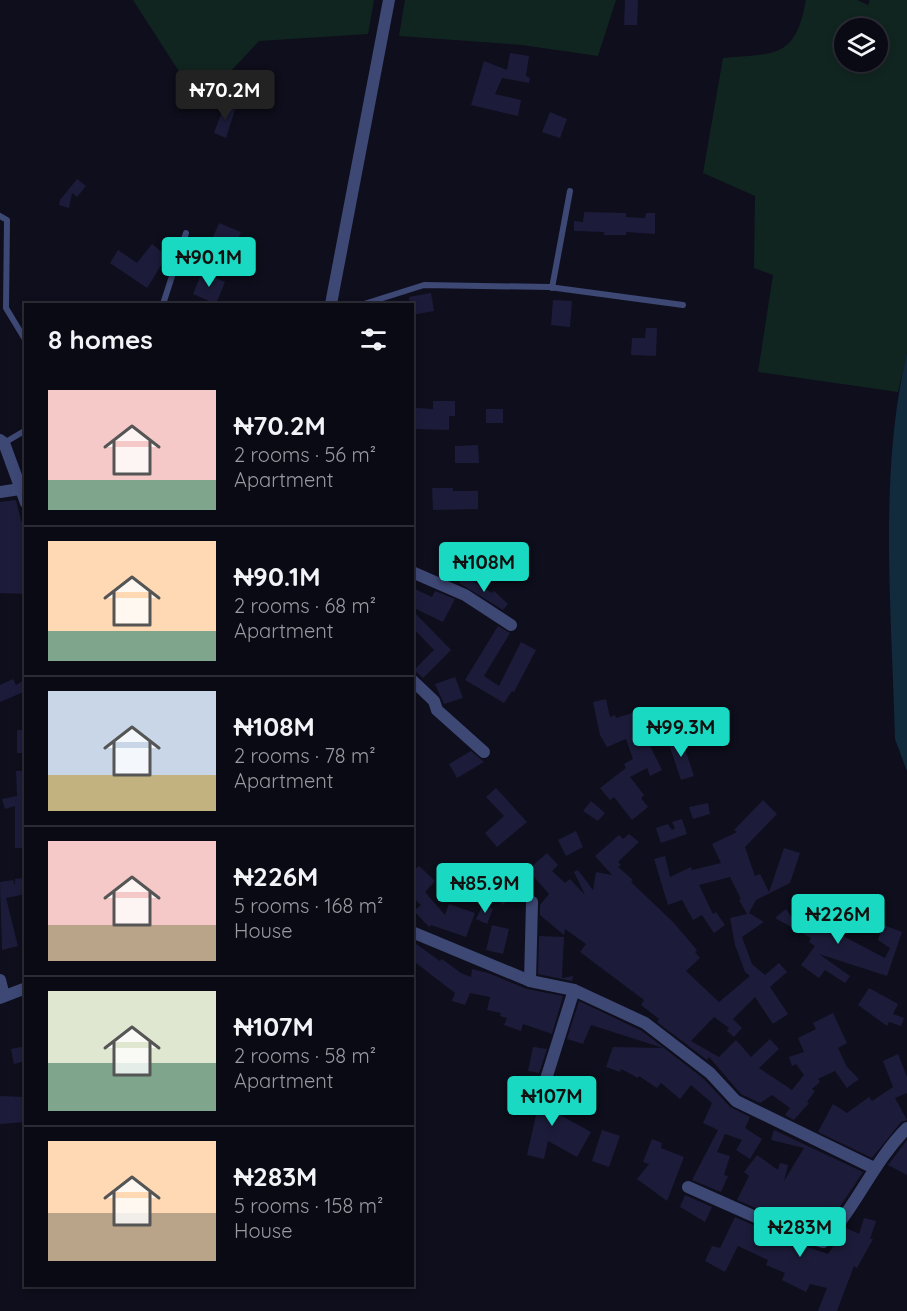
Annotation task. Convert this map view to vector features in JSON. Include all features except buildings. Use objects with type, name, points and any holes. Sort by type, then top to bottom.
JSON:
[{"type":"street","points":[[332,303],[389,0]]},
{"type":"street","points":[[2,442],[24,498]]},
{"type":"street","points":[[0,492],[20,489]]},
{"type":"street","points":[[414,573],[465,595],[511,625]]},
{"type":"street","points":[[414,682],[434,701],[437,710],[484,752]]},
{"type":"street","points":[[530,981],[532,903]]},
{"type":"street","points":[[414,933],[530,981],[574,990],[645,1023],[710,1073],[736,1101],[874,1168]]},
{"type":"street","points":[[0,980],[2,997],[24,989]]},
{"type":"street","points":[[541,1095],[574,990]]},
{"type":"street","points":[[687,1187],[788,1231],[823,1242],[835,1229],[874,1168],[907,1128]]},
{"type":"lane","points":[[552,288],[570,191]]},
{"type":"lane","points":[[0,216],[7,220],[6,308],[24,338]]},
{"type":"lane","points":[[163,303],[186,234]]},
{"type":"lane","points":[[367,303],[424,285],[552,288],[684,305]]},
{"type":"lane","points":[[2,442],[24,431]]},
{"type":"green space","points":[[133,0],[374,0],[368,34],[259,41],[200,104]]},
{"type":"green space","points":[[405,0],[616,0],[598,56],[522,45],[399,36]]},
{"type":"green space","points":[[806,0],[857,0],[868,5],[870,0],[907,0],[907,353],[898,392],[758,372],[773,275],[754,268],[755,196],[703,173],[723,58],[780,50],[796,34]]},
{"type":"water","points":[[907,353],[907,771],[895,739],[889,545],[892,447]]}]
